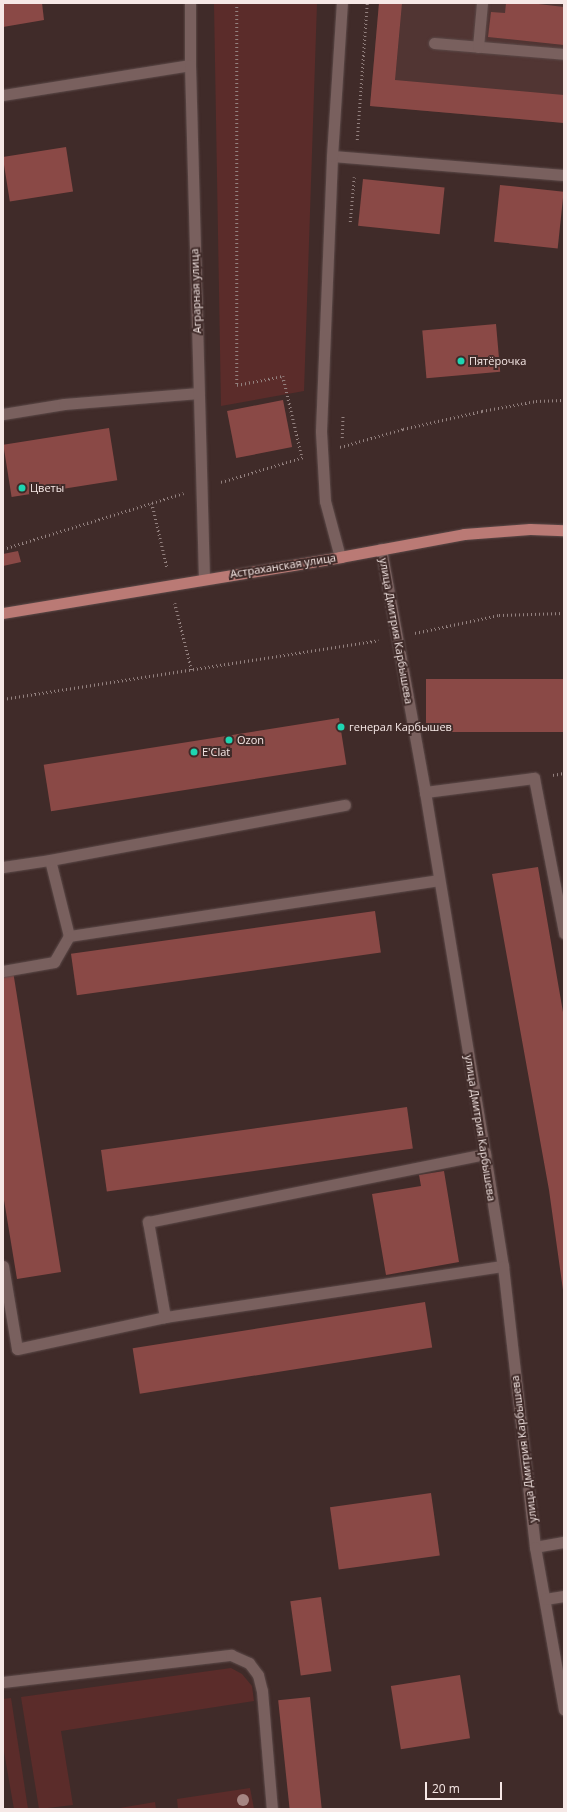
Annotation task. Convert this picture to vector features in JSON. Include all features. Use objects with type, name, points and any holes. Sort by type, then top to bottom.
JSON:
[{"type":"main road","name":"Астраханская улица","points":[[3,614],[340,557],[464,534],[530,529],[564,530]]},
{"type":"street","name":"Аграрная улица","points":[[190,3],[190,65],[204,579]]},
{"type":"street","points":[[340,557],[324,501],[321,431],[332,156],[342,3]]},
{"type":"street","points":[[478,47],[482,3]]},
{"type":"street","points":[[434,43],[564,54]]},
{"type":"street","points":[[3,95],[190,65]]},
{"type":"street","points":[[332,156],[564,175]]},
{"type":"street","points":[[3,414],[64,404],[199,393]]},
{"type":"street","name":"улица Дмитрия Карбышева","points":[[380,549],[425,792],[485,1154],[502,1266],[535,1547],[564,1709]]},
{"type":"street","points":[[425,792],[534,778],[564,933]]},
{"type":"street","points":[[3,867],[50,860],[345,805]]},
{"type":"street","points":[[3,971],[54,962],[69,936],[50,860]]},
{"type":"street","points":[[69,936],[439,880]]},
{"type":"street","points":[[165,1317],[148,1222],[485,1154]]},
{"type":"street","points":[[3,1266],[17,1349],[165,1317],[502,1266]]},
{"type":"street","points":[[535,1547],[564,1542]]},
{"type":"street","points":[[545,1599],[564,1596]]},
{"type":"street","points":[[3,1682],[231,1655],[249,1663],[258,1675],[262,1690],[272,1809]]},
{"type":"path","points":[[237,3],[237,385],[283,376],[302,457]]},
{"type":"path","points":[[357,141],[367,3]]},
{"type":"path","points":[[350,228],[355,172]]},
{"type":"path","points":[[3,549],[202,487],[403,429],[482,411],[536,401],[564,400]]},
{"type":"path","points":[[342,446],[343,407]]},
{"type":"path","points":[[3,699],[397,637],[499,614],[564,613]]},
{"type":"shaded area","points":[[214,3],[317,3],[304,391],[221,406]]},
{"type":"shaded area","points":[[379,3],[564,3],[564,123],[370,106]]},
{"type":"shaded area","points":[[231,1668],[242,1674],[252,1686],[254,1701],[61,1731],[73,1805],[39,1809],[21,1697]]},
{"type":"shaded area","points":[[11,1698],[28,1809],[14,1809],[3,1746],[3,1699]]},
{"type":"shaded area","points":[[250,1788],[254,1809],[178,1809],[177,1799]]},
{"type":"shaded area","points":[[155,1802],[156,1809],[114,1809]]},
{"type":"building","points":[[3,3],[42,3],[44,20],[3,27]]},
{"type":"building","points":[[379,3],[402,3],[395,80],[564,95],[564,123],[370,106]]},
{"type":"building","points":[[506,3],[530,3],[564,7],[564,45],[488,37],[491,12],[505,13]]},
{"type":"building","points":[[66,147],[73,191],[10,201],[3,157]]},
{"type":"building","points":[[363,179],[445,188],[440,234],[358,226]]},
{"type":"building","points":[[500,185],[564,192],[558,248],[494,242]]},
{"type":"building","points":[[496,324],[500,372],[426,378],[422,330]]},
{"type":"building","points":[[283,400],[292,447],[236,458],[227,411]]},
{"type":"building","points":[[109,428],[117,480],[12,497],[3,445]]},
{"type":"building","points":[[18,551],[21,562],[3,566],[3,554]]},
{"type":"building","points":[[426,679],[564,679],[564,732],[426,732]]},
{"type":"building","points":[[339,718],[346,764],[51,811],[44,765]]},
{"type":"building","points":[[538,867],[564,1018],[563,1290],[549,1190],[492,874]]},
{"type":"building","points":[[375,911],[381,953],[77,995],[71,954]]},
{"type":"building","points":[[13,971],[61,1272],[17,1279],[3,1194],[3,973]]},
{"type":"building","points":[[407,1107],[413,1149],[107,1192],[101,1150]]},
{"type":"building","points":[[444,1171],[459,1262],[386,1275],[372,1194],[421,1186],[419,1175]]},
{"type":"building","points":[[425,1302],[432,1347],[140,1394],[133,1348]]},
{"type":"building","points":[[431,1493],[440,1555],[339,1570],[330,1507]]},
{"type":"building","points":[[321,1597],[331,1671],[301,1676],[290,1601]]},
{"type":"building","points":[[460,1675],[470,1738],[401,1749],[391,1686]]},
{"type":"building","points":[[310,1697],[322,1809],[290,1809],[278,1700]]},
{"type":"place","name":"Пятёрочка","points":[[461,361]]},
{"type":"place","name":"Цветы","points":[[22,488]]},
{"type":"place","name":"генерал Карбышев","points":[[341,727]]},
{"type":"place","name":"Ozon","points":[[229,740]]},
{"type":"place","name":"E'Clat","points":[[194,752]]}]
